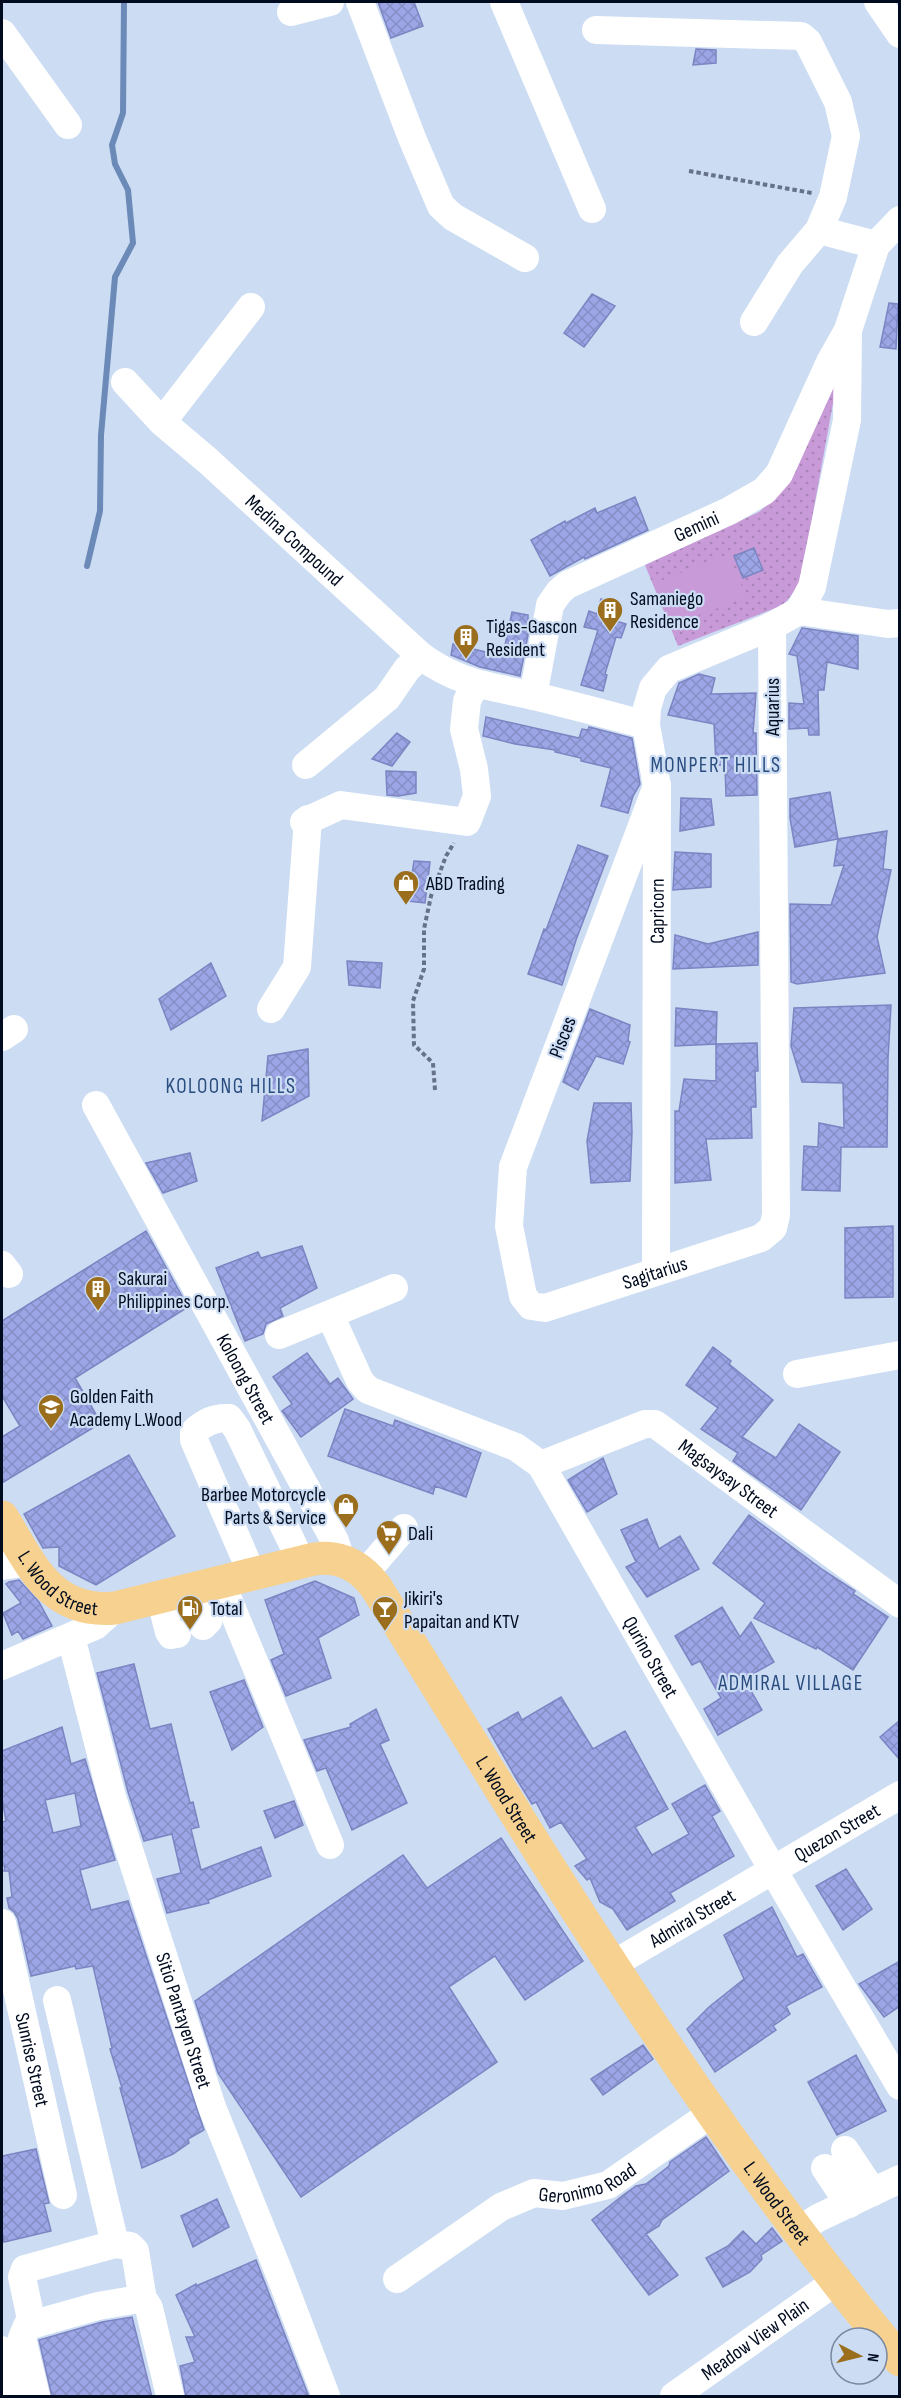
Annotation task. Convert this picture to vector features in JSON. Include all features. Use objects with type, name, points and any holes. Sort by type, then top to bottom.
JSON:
[{"type":"main road","name":"L. Wood Street","points":[[2,1516],[16,1564],[43,1580],[68,1602],[90,1608],[115,1608],[324,1557],[353,1566],[376,1587],[549,1868],[712,2113],[835,2282],[900,2360]]},
{"type":"street","points":[[291,12],[330,2]]},
{"type":"street","points":[[360,2],[412,138],[441,206],[453,217],[525,258]]},
{"type":"street","points":[[504,2],[592,209]]},
{"type":"street","points":[[878,2],[899,33]]},
{"type":"street","points":[[597,30],[801,36],[808,42],[838,102],[846,136],[833,197],[819,230],[790,264],[754,322]]},
{"type":"street","points":[[2,33],[68,125]]},
{"type":"street","points":[[772,626],[799,611],[812,587],[847,420],[848,330],[876,245],[900,220]]},
{"type":"street","points":[[819,230],[876,245]]},
{"type":"street","points":[[162,422],[251,307]]},
{"type":"street","name":"Gemini","points":[[534,696],[550,605],[559,592],[567,585],[729,511],[764,492],[779,474],[830,362],[848,330]]},
{"type":"street","name":"Medina Compound","points":[[125,382],[162,422],[421,656],[437,667],[475,684]]},
{"type":"street","points":[[799,611],[888,624],[900,623]]},
{"type":"street","name":"Capricorn","points":[[656,1271],[657,786],[646,725],[647,708],[653,688],[669,669],[772,626]]},
{"type":"street","name":"Aquarius","points":[[772,626],[776,1215]]},
{"type":"street","points":[[306,765],[387,698],[408,669],[421,656]]},
{"type":"street","points":[[271,1009],[297,967],[306,821],[341,805],[467,822],[477,796],[474,770],[464,729],[467,701],[475,684],[534,696],[646,725]]},
{"type":"street","name":"Pisces","points":[[523,1296],[509,1226],[513,1167],[657,786]]},
{"type":"street","name":"Koloong Street","points":[[96,1105],[234,1354],[334,1541],[353,1566]]},
{"type":"street","name":"Sagitarius","points":[[523,1296],[531,1306],[544,1308],[761,1238],[773,1228],[776,1215]]},
{"type":"street","points":[[279,1335],[394,1288]]},
{"type":"street","name":"Qurino Street","points":[[330,1315],[360,1381],[368,1390],[516,1447],[542,1465],[773,1870],[900,2086]]},
{"type":"street","points":[[797,1374],[900,1355]]},
{"type":"street","points":[[252,1574],[194,1440],[194,1431],[200,1425],[219,1417],[229,1418],[237,1429],[301,1561]]},
{"type":"street","name":"Magsaysay Street","points":[[542,1465],[645,1424],[655,1424],[900,1604]]},
{"type":"street","points":[[353,1566],[404,1528]]},
{"type":"street","points":[[160,1597],[171,1635],[190,1630],[208,1621],[209,1585]]},
{"type":"street","points":[[209,1585],[330,1845]]},
{"type":"street","points":[[2,1666],[95,1626],[115,1608]]},
{"type":"street","name":"Sitio Pantayen Street","points":[[71,1637],[112,1797],[212,2107],[280,2275],[326,2397]]},
{"type":"street","name":"Quezon Street","points":[[773,1870],[900,1795]]},
{"type":"street","name":"Admiral Street","points":[[612,1965],[773,1870]]},
{"type":"street","name":"Sunrise Street","points":[[2,1923],[63,2195]]},
{"type":"street","points":[[57,2000],[115,2244]]},
{"type":"street","name":"Geronimo Road","points":[[397,2279],[501,2207],[534,2193],[563,2196],[608,2185],[712,2113]]},
{"type":"street","points":[[835,2159],[861,2198]]},
{"type":"street","points":[[798,2231],[818,2218],[900,2180]]},
{"type":"street","points":[[32,2324],[22,2277],[25,2269],[115,2244],[130,2246],[135,2251],[143,2300],[148,2308],[170,2397]]},
{"type":"street","name":"Meadow View Plain","points":[[674,2397],[835,2282]]},
{"type":"street","points":[[36,2397],[22,2338],[24,2329],[32,2324],[98,2306],[143,2300]]},
{"type":"street","points":[[2,2350],[10,2397]]},
{"type":"path","points":[[689,171],[833,197]]},
{"type":"path","points":[[435,1090],[433,1063],[414,1045],[413,1002],[424,969],[424,929],[431,896],[446,856],[467,822]]},
{"type":"shaded area","points":[[839,370],[800,585],[783,605],[678,646],[645,565],[759,512],[773,500]]},
{"type":"shaded area","points":[[729,554],[746,597],[672,626],[655,583]]},
{"type":"building","points":[[378,2],[414,2],[423,26],[391,38]]},
{"type":"building","points":[[696,49],[716,50],[716,63],[693,65]]},
{"type":"building","points":[[592,294],[615,306],[584,347],[564,333]]},
{"type":"building","points":[[889,303],[898,304],[896,349],[880,347]]},
{"type":"building","points":[[635,497],[648,530],[585,559],[584,557],[550,576],[531,540],[595,508],[597,513]]},
{"type":"building","points":[[754,548],[763,570],[743,578],[734,556]]},
{"type":"building","name":"Samaniego Residence","points":[[601,599],[621,605],[616,621],[626,624],[621,638],[616,637],[605,674],[607,675],[603,691],[581,685],[598,630],[584,627],[589,611],[597,614]]},
{"type":"building","points":[[512,612],[528,615],[528,635],[520,676],[480,667],[451,655],[453,644],[498,655],[500,649],[504,650]]},
{"type":"building","points":[[802,628],[858,636],[858,669],[827,662],[824,690],[818,690],[819,735],[809,735],[808,728],[789,729],[789,703],[804,704],[797,656],[789,654]]},
{"type":"building","points":[[699,674],[715,678],[711,694],[756,693],[753,733],[756,733],[757,795],[726,796],[725,765],[716,765],[714,724],[668,715],[679,683]]},
{"type":"building","points":[[486,717],[579,738],[582,729],[588,730],[589,727],[632,738],[640,784],[633,796],[628,813],[601,806],[611,768],[581,761],[581,758],[555,752],[555,750],[483,736]]},
{"type":"building","points":[[397,733],[410,742],[392,766],[372,759]]},
{"type":"building","points":[[386,771],[416,772],[416,793],[387,795]]},
{"type":"building","points":[[830,792],[838,839],[795,847],[790,818],[790,799]]},
{"type":"building","points":[[681,798],[711,799],[714,825],[680,831]]},
{"type":"building","points":[[887,831],[883,869],[891,870],[877,937],[885,973],[797,984],[791,982],[790,904],[831,905],[844,865],[834,866],[838,839]]},
{"type":"building","points":[[578,845],[608,856],[576,940],[562,985],[528,974]]},
{"type":"building","points":[[675,852],[711,854],[711,887],[673,890]]},
{"type":"building","points":[[414,861],[430,862],[425,903],[408,901]]},
{"type":"building","points":[[758,932],[758,965],[673,969],[675,935],[708,944]]},
{"type":"building","points":[[347,961],[382,963],[380,988],[349,985]]},
{"type":"building","points":[[211,963],[226,996],[171,1030],[159,999]]},
{"type":"building","points":[[891,1005],[887,1147],[841,1147],[840,1191],[802,1190],[804,1146],[818,1147],[819,1123],[844,1128],[843,1083],[802,1082],[791,1046],[794,1008]]},
{"type":"building","points":[[676,1008],[717,1012],[716,1044],[675,1046]]},
{"type":"building","points":[[590,1009],[630,1025],[628,1041],[630,1042],[623,1064],[596,1056],[578,1090],[563,1082]]},
{"type":"building","points":[[757,1043],[756,1107],[751,1107],[752,1138],[706,1139],[711,1180],[675,1183],[675,1111],[679,1111],[684,1079],[716,1081],[716,1044]]},
{"type":"building","points":[[308,1049],[309,1096],[262,1121],[268,1056]]},
{"type":"building","points":[[594,1103],[631,1103],[630,1181],[591,1183],[587,1141]]},
{"type":"building","points":[[190,1153],[197,1181],[163,1193],[146,1163]]},
{"type":"building","points":[[893,1226],[893,1297],[845,1298],[845,1228]]},
{"type":"building","name":"Sakurai Philippines Corp.","points":[[146,1231],[188,1307],[75,1378],[101,1423],[2,1483],[2,1437],[20,1426],[2,1396],[2,1321]]},
{"type":"building","points":[[302,1246],[317,1288],[280,1308],[283,1316],[266,1324],[263,1334],[245,1341],[216,1268],[258,1252],[261,1258]]},
{"type":"building","points":[[713,1347],[731,1361],[729,1364],[773,1400],[742,1437],[776,1458],[799,1424],[840,1452],[801,1510],[733,1461],[738,1453],[701,1429],[718,1408],[686,1385]]},
{"type":"building","points":[[307,1353],[330,1384],[338,1378],[353,1399],[301,1437],[282,1411],[292,1404],[273,1377]]},
{"type":"building","points":[[345,1409],[393,1426],[395,1420],[481,1453],[466,1497],[435,1486],[433,1494],[328,1456]]},
{"type":"building","points":[[129,1455],[175,1536],[96,1585],[59,1566],[59,1547],[43,1548],[24,1514]]},
{"type":"building","points":[[603,1458],[617,1494],[587,1512],[568,1480]]},
{"type":"building","points":[[749,1515],[855,1591],[853,1594],[888,1617],[853,1670],[817,1647],[816,1649],[754,1618],[765,1603],[713,1563]]},
{"type":"building","points":[[647,1519],[659,1549],[680,1536],[699,1569],[647,1597],[626,1567],[636,1562],[621,1530]]},
{"type":"building","points":[[19,1580],[39,1602],[52,1626],[23,1639],[18,1631],[12,1635],[3,1613],[21,1603],[6,1584]]},
{"type":"building","points":[[315,1581],[354,1598],[359,1615],[318,1638],[331,1678],[286,1696],[271,1660],[284,1654],[265,1600]]},
{"type":"building","points":[[722,1607],[740,1637],[751,1622],[774,1662],[744,1679],[762,1710],[718,1735],[704,1709],[721,1698],[700,1661],[692,1665],[675,1636]]},
{"type":"building","points":[[134,1664],[150,1729],[171,1724],[190,1803],[193,1802],[199,1827],[191,1829],[201,1870],[261,1847],[271,1876],[208,1900],[209,1903],[167,1913],[157,1879],[181,1873],[172,1834],[144,1841],[128,1792],[97,1673]]},
{"type":"building","points":[[244,1680],[263,1727],[232,1750],[210,1692]]},
{"type":"building","points":[[561,1697],[593,1749],[625,1731],[668,1809],[635,1827],[652,1855],[689,1834],[672,1804],[705,1785],[720,1811],[712,1816],[734,1856],[670,1893],[675,1901],[627,1930],[613,1909],[600,1902],[590,1878],[587,1880],[575,1866],[587,1859],[561,1822],[550,1828],[536,1802],[532,1804],[488,1729],[518,1712],[522,1720]]},
{"type":"building","points":[[376,1709],[389,1740],[380,1744],[407,1803],[352,1830],[326,1768],[317,1771],[304,1740],[351,1727],[350,1724]]},
{"type":"building","points":[[900,1720],[900,1760],[880,1737]]},
{"type":"building","points":[[62,1727],[71,1764],[85,1759],[115,1860],[80,1870],[91,1910],[128,1901],[204,2130],[188,2139],[189,2143],[173,2154],[142,2168],[110,2049],[112,2048],[93,1966],[76,1969],[75,1966],[31,1976],[18,1919],[9,1908],[7,1898],[12,1897],[9,1871],[4,1871],[5,1866],[2,1866],[2,1822],[6,1821],[2,1799],[2,1751]],"holes":[[[75,1793],[81,1826],[53,1833],[45,1800]]]},
{"type":"building","points":[[294,1801],[303,1825],[275,1838],[264,1811]]},
{"type":"building","points":[[501,1838],[583,1961],[525,2000],[495,1956],[449,1987],[497,2062],[301,2197],[218,2073],[195,2001],[403,1855],[427,1888]]},
{"type":"building","points":[[846,1869],[872,1909],[843,1930],[816,1886]]},
{"type":"building","points":[[772,1907],[797,1957],[803,1954],[822,1987],[786,2006],[790,2014],[773,2026],[776,2030],[715,2072],[687,2029],[709,2007],[744,1979],[724,1935]]},
{"type":"building","points":[[900,1961],[900,2006],[884,2017],[859,1984]]},
{"type":"building","points":[[643,2045],[653,2059],[603,2095],[591,2079]]},
{"type":"building","points":[[856,2055],[886,2111],[837,2135],[808,2082]]},
{"type":"building","points":[[706,2137],[729,2171],[646,2234],[678,2275],[649,2295],[592,2220],[636,2186],[646,2184],[669,2166],[670,2162]]},
{"type":"building","points":[[36,2149],[49,2203],[44,2204],[51,2231],[4,2242],[2,2156]]},
{"type":"building","points":[[217,2199],[229,2227],[193,2247],[181,2216]]},
{"type":"building","points":[[772,2228],[782,2241],[761,2255],[762,2259],[750,2272],[723,2287],[706,2258],[728,2246],[743,2231],[756,2244]]},
{"type":"building","points":[[256,2260],[309,2397],[186,2397],[180,2366],[195,2362],[186,2337],[195,2337],[176,2295],[196,2284],[196,2286]]},
{"type":"building","points":[[132,2317],[152,2397],[52,2397],[39,2340],[102,2322]]},
{"type":"waterway","points":[[87,566],[100,511],[101,435],[115,277],[133,243],[128,190],[115,164],[112,145],[123,113],[124,2]]},
{"type":"place","name":"Samaniego Residence","points":[[610,633]]},
{"type":"place","name":"Tigas-Gascon Resident","points":[[466,660]]},
{"type":"place","name":"ABD Trading","points":[[406,906]]},
{"type":"place","name":"Sakurai Philippines Corp.","points":[[98,1312]]},
{"type":"place","name":"Golden Faith Academy L.Wood","points":[[51,1430]]},
{"type":"place","name":"Barbee Motorcycle Parts & Service","points":[[346,1529]]},
{"type":"place","name":"Dali","points":[[389,1556]]},
{"type":"place","name":"Total","points":[[190,1631]]},
{"type":"place","name":"Jikiri's Papaitan and KTV","points":[[385,1632]]},
{"type":"district","name":"MONPERT HILLS","points":[[716,765]]},
{"type":"district","name":"KOLOONG HILLS","points":[[231,1086]]},
{"type":"district","name":"ADMIRAL VILLAGE","points":[[791,1683]]}]
